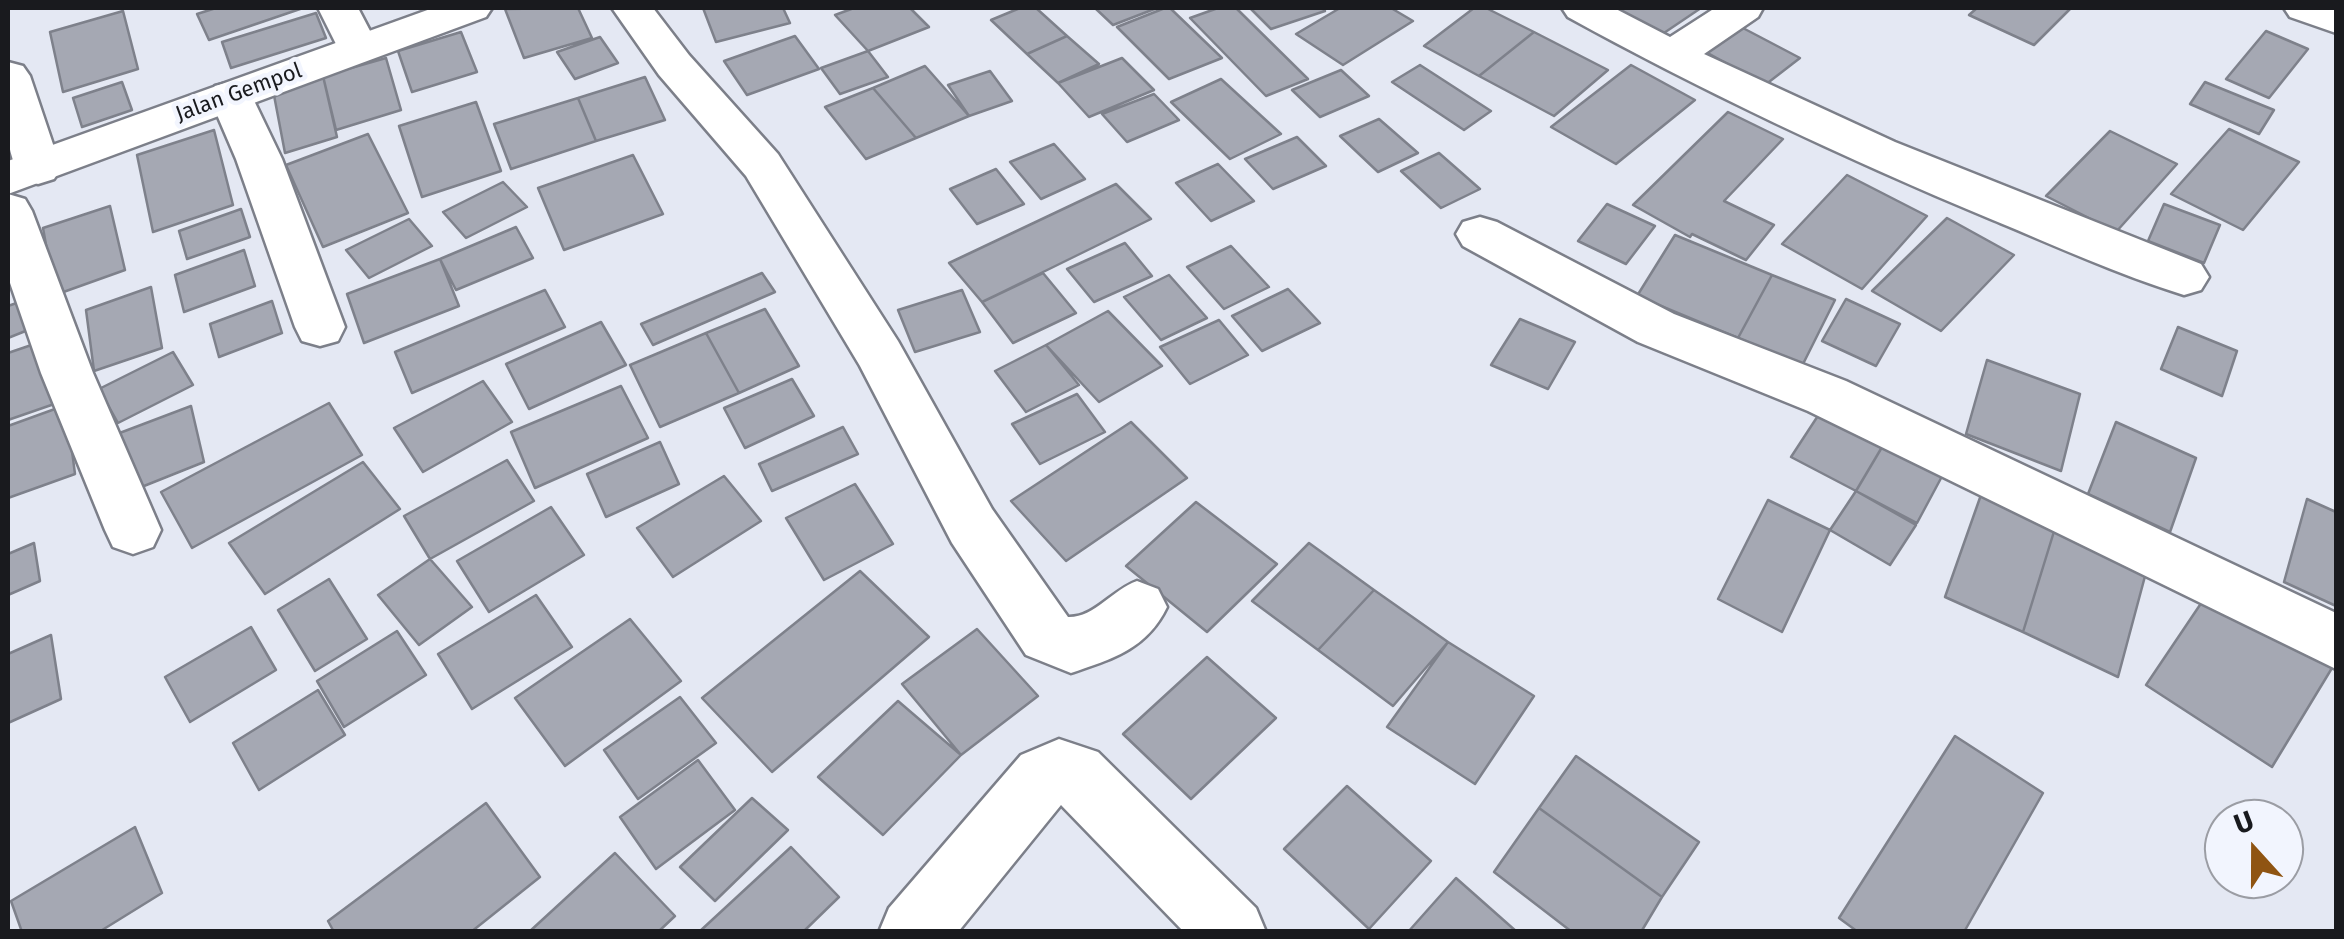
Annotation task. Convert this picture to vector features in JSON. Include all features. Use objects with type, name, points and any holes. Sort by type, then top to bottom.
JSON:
[{"type":"street","points":[[338,8],[358,48]]},
{"type":"street","name":"Jalan Gempol","points":[[22,173],[471,8]]},
{"type":"street","points":[[632,8],[674,65],[762,165],[880,355],[972,526],[1047,636],[1072,646],[1108,634],[1137,606]]},
{"type":"street","points":[[1583,8],[1670,56],[1901,163],[2184,277]]},
{"type":"street","points":[[1670,56],[1743,8]]},
{"type":"street","points":[[2305,8],[2336,20]]},
{"type":"street","points":[[8,76],[22,173]]},
{"type":"street","points":[[231,96],[259,158],[320,328]]},
{"type":"street","points":[[8,211],[66,373],[133,530]]},
{"type":"street","points":[[1480,234],[1656,328],[1827,396],[2336,642]]},
{"type":"street","points":[[913,932],[1044,777],[1059,769],[1075,774],[1232,932]]},
{"type":"building","points":[[216,8],[303,8],[209,40],[197,14]]},
{"type":"building","points":[[578,8],[592,38],[524,58],[505,9]]},
{"type":"building","points":[[703,8],[783,8],[790,23],[716,42]]},
{"type":"building","points":[[854,8],[910,8],[929,27],[868,51],[835,15]]},
{"type":"building","points":[[1020,8],[1036,8],[1067,36],[1027,54],[991,20]]},
{"type":"building","points":[[1095,8],[1157,8],[1113,25]]},
{"type":"building","points":[[1170,8],[1222,58],[1169,79],[1117,27]]},
{"type":"building","points":[[1218,8],[1236,8],[1308,79],[1266,96],[1190,18]]},
{"type":"building","points":[[1250,8],[1322,8],[1325,11],[1271,29]]},
{"type":"building","points":[[1340,8],[1391,8],[1413,21],[1343,65],[1296,34]]},
{"type":"building","points":[[1474,8],[1486,8],[1534,32],[1479,76],[1424,46]]},
{"type":"building","points":[[1701,8],[1658,37],[1609,9]]},
{"type":"building","points":[[1977,8],[2071,8],[2034,45],[1969,15]]},
{"type":"building","points":[[123,11],[138,69],[63,92],[50,32]]},
{"type":"building","points":[[316,13],[326,38],[231,68],[222,42]]},
{"type":"building","points":[[1741,27],[1800,58],[1765,85],[1706,52]]},
{"type":"building","points":[[2266,31],[2308,49],[2269,98],[2226,79]]},
{"type":"building","points":[[461,32],[477,72],[412,92],[398,51]]},
{"type":"building","points":[[1534,32],[1608,70],[1554,116],[1479,76]]},
{"type":"building","points":[[795,36],[819,69],[747,95],[724,61]]},
{"type":"building","points":[[1067,36],[1099,64],[1058,83],[1027,54]]},
{"type":"building","points":[[600,37],[618,63],[575,79],[557,52]]},
{"type":"building","points":[[868,51],[888,77],[840,94],[821,68]]},
{"type":"building","points":[[386,58],[401,110],[336,130],[323,76]]},
{"type":"building","points":[[1122,58],[1154,90],[1089,117],[1058,83]]},
{"type":"building","points":[[1420,65],[1491,111],[1464,130],[1392,82]]},
{"type":"building","points":[[1631,65],[1695,100],[1616,164],[1551,127]]},
{"type":"building","points":[[925,66],[969,116],[916,138],[873,88]]},
{"type":"building","points":[[1341,70],[1369,96],[1320,117],[1292,90]]},
{"type":"building","points":[[990,71],[1012,101],[969,116],[948,85]]},
{"type":"building","points":[[323,76],[337,137],[285,153],[273,90]]},
{"type":"building","points":[[645,77],[665,120],[596,141],[578,98]]},
{"type":"building","points":[[1221,79],[1281,134],[1230,159],[1171,102]]},
{"type":"building","points":[[122,82],[132,110],[82,127],[73,98]]},
{"type":"building","points":[[2205,82],[2274,110],[2259,134],[2190,104]]},
{"type":"building","points":[[873,88],[916,138],[866,159],[825,107]]},
{"type":"building","points":[[1154,94],[1179,120],[1127,142],[1102,114]]},
{"type":"building","points":[[578,98],[596,141],[511,169],[494,124]]},
{"type":"building","points":[[476,102],[501,171],[422,197],[399,126]]},
{"type":"building","points":[[1728,112],[1783,139],[1724,201],[1774,225],[1746,260],[1692,234],[1690,237],[1633,205]]},
{"type":"building","points":[[1379,119],[1418,153],[1378,172],[1340,136]]},
{"type":"building","points":[[2229,129],[2299,162],[2243,230],[2171,194]]},
{"type":"building","points":[[214,130],[233,205],[153,232],[137,155]]},
{"type":"building","points":[[2110,131],[2177,164],[2116,232],[2046,196]]},
{"type":"building","points":[[368,134],[408,213],[323,247],[286,165]]},
{"type":"building","points":[[1297,137],[1326,166],[1273,189],[1245,159]]},
{"type":"building","points":[[1054,144],[1085,179],[1041,199],[1010,162]]},
{"type":"building","points":[[1439,153],[1480,189],[1441,208],[1401,171]]},
{"type":"building","points":[[633,155],[663,214],[564,250],[538,188]]},
{"type":"building","points":[[1218,164],[1254,201],[1211,221],[1176,183]]},
{"type":"building","points":[[996,169],[1024,204],[977,224],[950,189]]},
{"type":"building","points":[[1847,175],[1927,216],[1862,289],[1782,244]]},
{"type":"building","points":[[503,182],[527,207],[466,238],[443,212]]},
{"type":"building","points":[[1116,184],[1151,219],[982,302],[949,263]]},
{"type":"building","points":[[1607,204],[1655,226],[1626,264],[1578,241]]},
{"type":"building","points":[[2164,204],[2220,225],[2204,263],[2148,241]]},
{"type":"building","points":[[110,206],[125,270],[55,295],[43,228]]},
{"type":"building","points":[[241,209],[250,237],[187,259],[179,231]]},
{"type":"building","points":[[1947,218],[2014,255],[1941,331],[1872,291]]},
{"type":"building","points":[[409,219],[432,246],[369,278],[346,250]]},
{"type":"building","points":[[516,227],[533,258],[456,290],[440,259]]},
{"type":"building","points":[[1675,235],[1772,275],[1738,338],[1637,296]]},
{"type":"building","points":[[1125,243],[1152,276],[1094,302],[1067,269]]},
{"type":"building","points":[[1231,246],[1269,287],[1224,309],[1187,267]]},
{"type":"building","points":[[244,250],[255,286],[184,312],[175,275]]},
{"type":"building","points":[[440,259],[459,306],[364,343],[347,294]]},
{"type":"building","points":[[762,273],[775,292],[653,345],[641,324]]},
{"type":"building","points":[[1043,273],[1076,313],[1013,343],[982,302]]},
{"type":"building","points":[[1169,275],[1207,318],[1161,340],[1124,297]]},
{"type":"building","points":[[1772,275],[1835,300],[1802,366],[1738,338]]},
{"type":"building","points":[[151,287],[162,348],[94,371],[86,310]]},
{"type":"building","points":[[1288,289],[1320,323],[1262,351],[1232,316]]},
{"type":"building","points":[[545,290],[565,327],[412,393],[395,352]]},
{"type":"building","points":[[962,290],[980,332],[915,352],[898,310]]},
{"type":"building","points":[[28,299],[33,328],[8,338],[8,306]]},
{"type":"building","points":[[1846,299],[1900,324],[1876,366],[1822,341]]},
{"type":"building","points":[[272,301],[282,333],[219,357],[210,324]]},
{"type":"building","points":[[765,309],[799,366],[739,393],[706,333]]},
{"type":"building","points":[[1108,311],[1162,366],[1099,402],[1046,345]]},
{"type":"building","points":[[1520,319],[1575,342],[1548,389],[1491,365]]},
{"type":"building","points":[[1219,320],[1248,355],[1190,384],[1160,347]]},
{"type":"building","points":[[601,322],[626,365],[529,409],[506,364]]},
{"type":"building","points":[[2178,327],[2237,351],[2222,396],[2161,369]]},
{"type":"building","points":[[706,333],[739,393],[660,427],[630,365]]},
{"type":"building","points":[[52,338],[60,402],[8,420],[8,353]]},
{"type":"building","points":[[1046,345],[1079,385],[1026,412],[995,371]]},
{"type":"building","points":[[173,352],[193,385],[118,423],[99,389]]},
{"type":"building","points":[[1987,360],[2080,394],[2061,471],[1966,434]]},
{"type":"building","points":[[792,379],[814,416],[745,448],[724,408]]},
{"type":"building","points":[[483,381],[512,422],[423,472],[394,428]]},
{"type":"building","points":[[621,386],[648,438],[535,488],[511,432]]},
{"type":"building","points":[[1077,394],[1105,432],[1040,464],[1012,424]]},
{"type":"building","points":[[329,403],[362,455],[192,548],[161,492]]},
{"type":"building","points":[[66,405],[75,474],[8,498],[8,426]]},
{"type":"building","points":[[1825,405],[1888,437],[1856,491],[1791,457]]},
{"type":"building","points":[[191,406],[204,462],[129,492],[117,434]]},
{"type":"building","points":[[1131,422],[1187,478],[1066,561],[1011,501]]},
{"type":"building","points":[[2116,422],[2196,458],[2170,532],[2088,494]]},
{"type":"building","points":[[843,427],[858,454],[772,491],[759,464]]},
{"type":"building","points":[[1888,437],[1947,467],[1917,523],[1856,491]]},
{"type":"building","points":[[660,442],[679,484],[606,517],[587,474]]},
{"type":"building","points":[[507,460],[534,501],[430,559],[404,516]]},
{"type":"building","points":[[363,462],[400,509],[265,594],[229,543]]},
{"type":"building","points":[[724,476],[761,521],[673,577],[637,528]]},
{"type":"building","points":[[855,484],[893,544],[824,580],[786,518]]},
{"type":"building","points":[[1856,491],[1916,525],[1890,565],[1830,530]]},
{"type":"building","points":[[1982,492],[2056,525],[2023,632],[1945,597]]},
{"type":"building","points":[[2307,499],[2336,512],[2336,606],[2284,582]]},
{"type":"building","points":[[1768,500],[1830,530],[1782,632],[1718,599]]},
{"type":"building","points":[[1196,502],[1277,564],[1207,632],[1126,566]]},
{"type":"building","points":[[551,507],[584,555],[489,612],[457,561]]},
{"type":"building","points":[[2056,525],[2148,565],[2118,677],[2023,632]]},
{"type":"building","points":[[34,543],[40,581],[8,595],[8,554]]},
{"type":"building","points":[[1309,543],[1374,590],[1318,650],[1252,601]]},
{"type":"building","points":[[430,559],[472,607],[419,645],[378,595]]},
{"type":"building","points":[[860,571],[929,637],[772,772],[702,698]]},
{"type":"building","points":[[329,579],[367,639],[315,671],[278,610]]},
{"type":"building","points":[[1374,590],[1448,642],[1393,706],[1318,650]]},
{"type":"building","points":[[2208,593],[2332,668],[2272,767],[2146,685]]},
{"type":"building","points":[[536,595],[572,647],[472,709],[438,654]]},
{"type":"building","points":[[630,619],[681,681],[565,766],[515,698]]},
{"type":"building","points":[[251,627],[276,670],[190,722],[165,677]]},
{"type":"building","points":[[977,629],[1038,696],[961,755],[902,684]]},
{"type":"building","points":[[397,631],[426,675],[344,727],[317,681]]},
{"type":"building","points":[[51,635],[61,699],[8,723],[8,654]]},
{"type":"building","points":[[1448,642],[1534,696],[1475,784],[1387,727]]},
{"type":"building","points":[[1207,657],[1276,718],[1191,799],[1123,734]]},
{"type":"building","points":[[318,690],[345,735],[259,790],[233,743]]},
{"type":"building","points":[[680,697],[716,743],[638,799],[604,750]]},
{"type":"building","points":[[898,701],[961,755],[883,835],[818,777]]},
{"type":"building","points":[[1955,736],[2043,793],[1964,932],[1858,932],[1839,918]]},
{"type":"building","points":[[1576,756],[1699,842],[1662,897],[1539,808]]},
{"type":"building","points":[[698,760],[735,810],[656,869],[620,817]]},
{"type":"building","points":[[1347,786],[1431,861],[1369,929],[1284,849]]},
{"type":"building","points":[[752,798],[788,830],[715,901],[680,867]]},
{"type":"building","points":[[486,803],[540,877],[471,932],[334,932],[328,921]]},
{"type":"building","points":[[1539,808],[1662,897],[1641,932],[1572,932],[1494,872]]},
{"type":"building","points":[[135,827],[162,893],[99,932],[22,932],[11,901]]},
{"type":"building","points":[[791,847],[839,897],[803,932],[699,932]]},
{"type":"building","points":[[615,853],[675,916],[658,932],[529,932]]},
{"type":"building","points":[[1456,878],[1517,932],[1408,932]]}]
